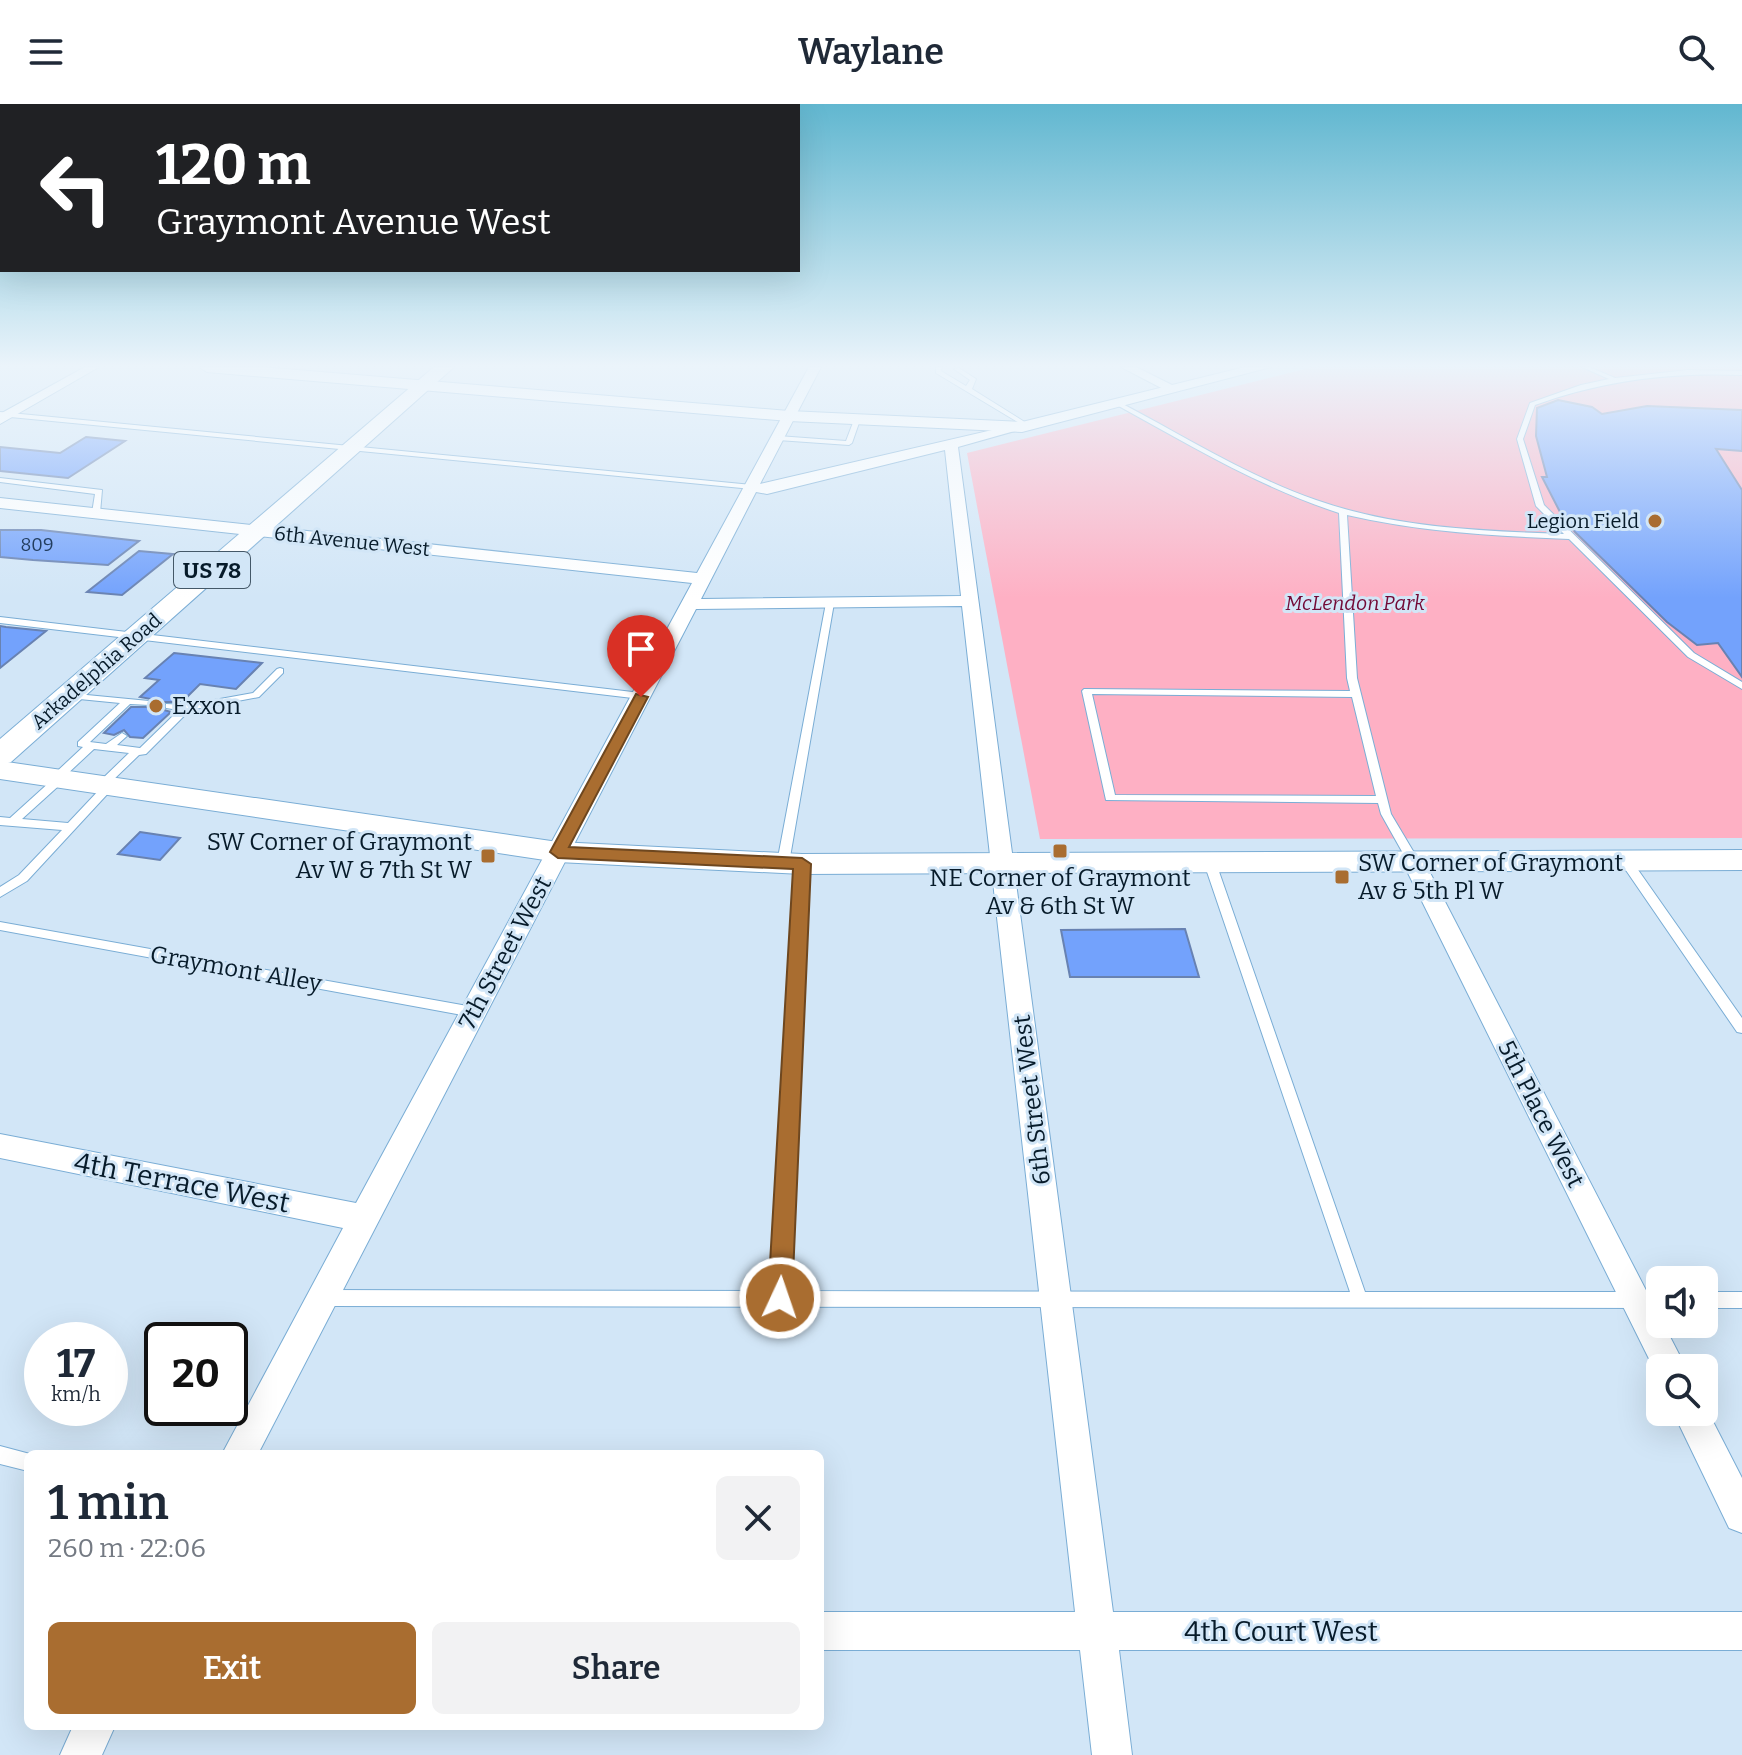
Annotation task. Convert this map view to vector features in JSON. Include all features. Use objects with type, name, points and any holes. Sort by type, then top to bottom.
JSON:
[{"type":"main road","name":"Arkadelphia Road","points":[[0,755],[356,444]]},
{"type":"main road","points":[[0,770],[558,852],[793,864],[1742,860]]},
{"type":"street","name":"7th Street West","points":[[241,1450],[775,444]]},
{"type":"street","points":[[752,487],[767,490],[955,444]]},
{"type":"street","name":"6th Street West","points":[[951,445],[1112,1755]]},
{"type":"street","name":"6th Avenue West","points":[[0,503],[703,579]]},
{"type":"street","points":[[691,604],[970,601]]},
{"type":"street","name":"5th Place West","points":[[1413,861],[1646,1298]]},
{"type":"street","name":"4th Terrace West","points":[[0,1146],[363,1218]]},
{"type":"street","points":[[1697,1426],[1742,1515]]},
{"type":"street","name":"4th Court West","points":[[824,1631],[1742,1631]]},
{"type":"street","points":[[80,1755],[93,1730]]},
{"type":"lane","points":[[307,444],[752,487]]},
{"type":"lane","points":[[1198,444],[1302,497],[1343,511],[1447,529],[1572,537]]},
{"type":"lane","points":[[1522,444],[1540,506],[1691,655],[1742,686]]},
{"type":"lane","points":[[0,480],[99,492],[96,513]]},
{"type":"lane","points":[[1343,511],[1356,694],[1386,814],[1413,861]]},
{"type":"lane","points":[[780,1298],[793,864],[830,603]]},
{"type":"lane","points":[[0,620],[641,696]]},
{"type":"lane","points":[[169,706],[187,708],[256,695],[280,671]]},
{"type":"lane","points":[[1356,694],[1087,691],[1110,798],[1383,800]]},
{"type":"lane","points":[[69,695],[146,703]]},
{"type":"lane","points":[[128,701],[82,744],[142,752],[187,708]]},
{"type":"lane","points":[[109,747],[122,736]]},
{"type":"lane","points":[[6,821],[92,745]]},
{"type":"lane","points":[[3,893],[71,827],[137,751]]},
{"type":"lane","points":[[6,821],[71,827]]},
{"type":"lane","points":[[1625,860],[1742,1028]]},
{"type":"lane","points":[[1210,863],[1360,1299]]},
{"type":"lane","name":"Graymont Alley","points":[[0,926],[473,1012]]},
{"type":"lane","points":[[322,1298],[1646,1300]]},
{"type":"lane","points":[[1718,1300],[1742,1300]]},
{"type":"lane","points":[[0,1455],[24,1461]]},
{"type":"green space","name":"McLendon Park","points":[[1003,444],[1742,444],[1742,838],[1040,839],[967,453]]},
{"type":"building","points":[[75,444],[120,444],[68,478],[0,471],[0,447],[60,453]]},
{"type":"building","name":"Legion Field","points":[[1538,444],[1742,444],[1742,451],[1716,449],[1742,490],[1742,677],[1718,643],[1697,645],[1667,622],[1575,532],[1560,512],[1542,477],[1547,477]]},
{"type":"building","points":[[0,530],[41,530],[139,541],[108,565],[33,560],[0,557]]},
{"type":"building","points":[[139,551],[173,554],[122,595],[87,592]]},
{"type":"building","points":[[0,626],[6,627],[46,631],[0,668]]},
{"type":"building","points":[[174,653],[262,663],[236,689],[200,684],[182,702],[164,702],[164,710],[171,712],[143,738],[130,737],[124,730],[114,735],[104,733],[131,707],[151,707],[151,699],[140,697],[159,680],[145,678]]},
{"type":"building","points":[[140,832],[180,838],[160,860],[118,854]]},
{"type":"building","points":[[1185,929],[1199,977],[1070,977],[1061,930]]},
{"type":"place","name":"Legion Field","points":[[1655,521]]},
{"type":"place","name":"Exxon","points":[[156,706]]},
{"type":"place","name":"NE Corner of Graymont Av & 6th St W","points":[[1060,851]]},
{"type":"place","name":"SW Corner of Graymont Av W & 7th St W","points":[[488,856]]},
{"type":"place","name":"SW Corner of Graymont Av & 5th Pl W","points":[[1342,877]]},
{"type":"route","points":[[641,697],[558,852],[802,864],[780,1298]]}]
